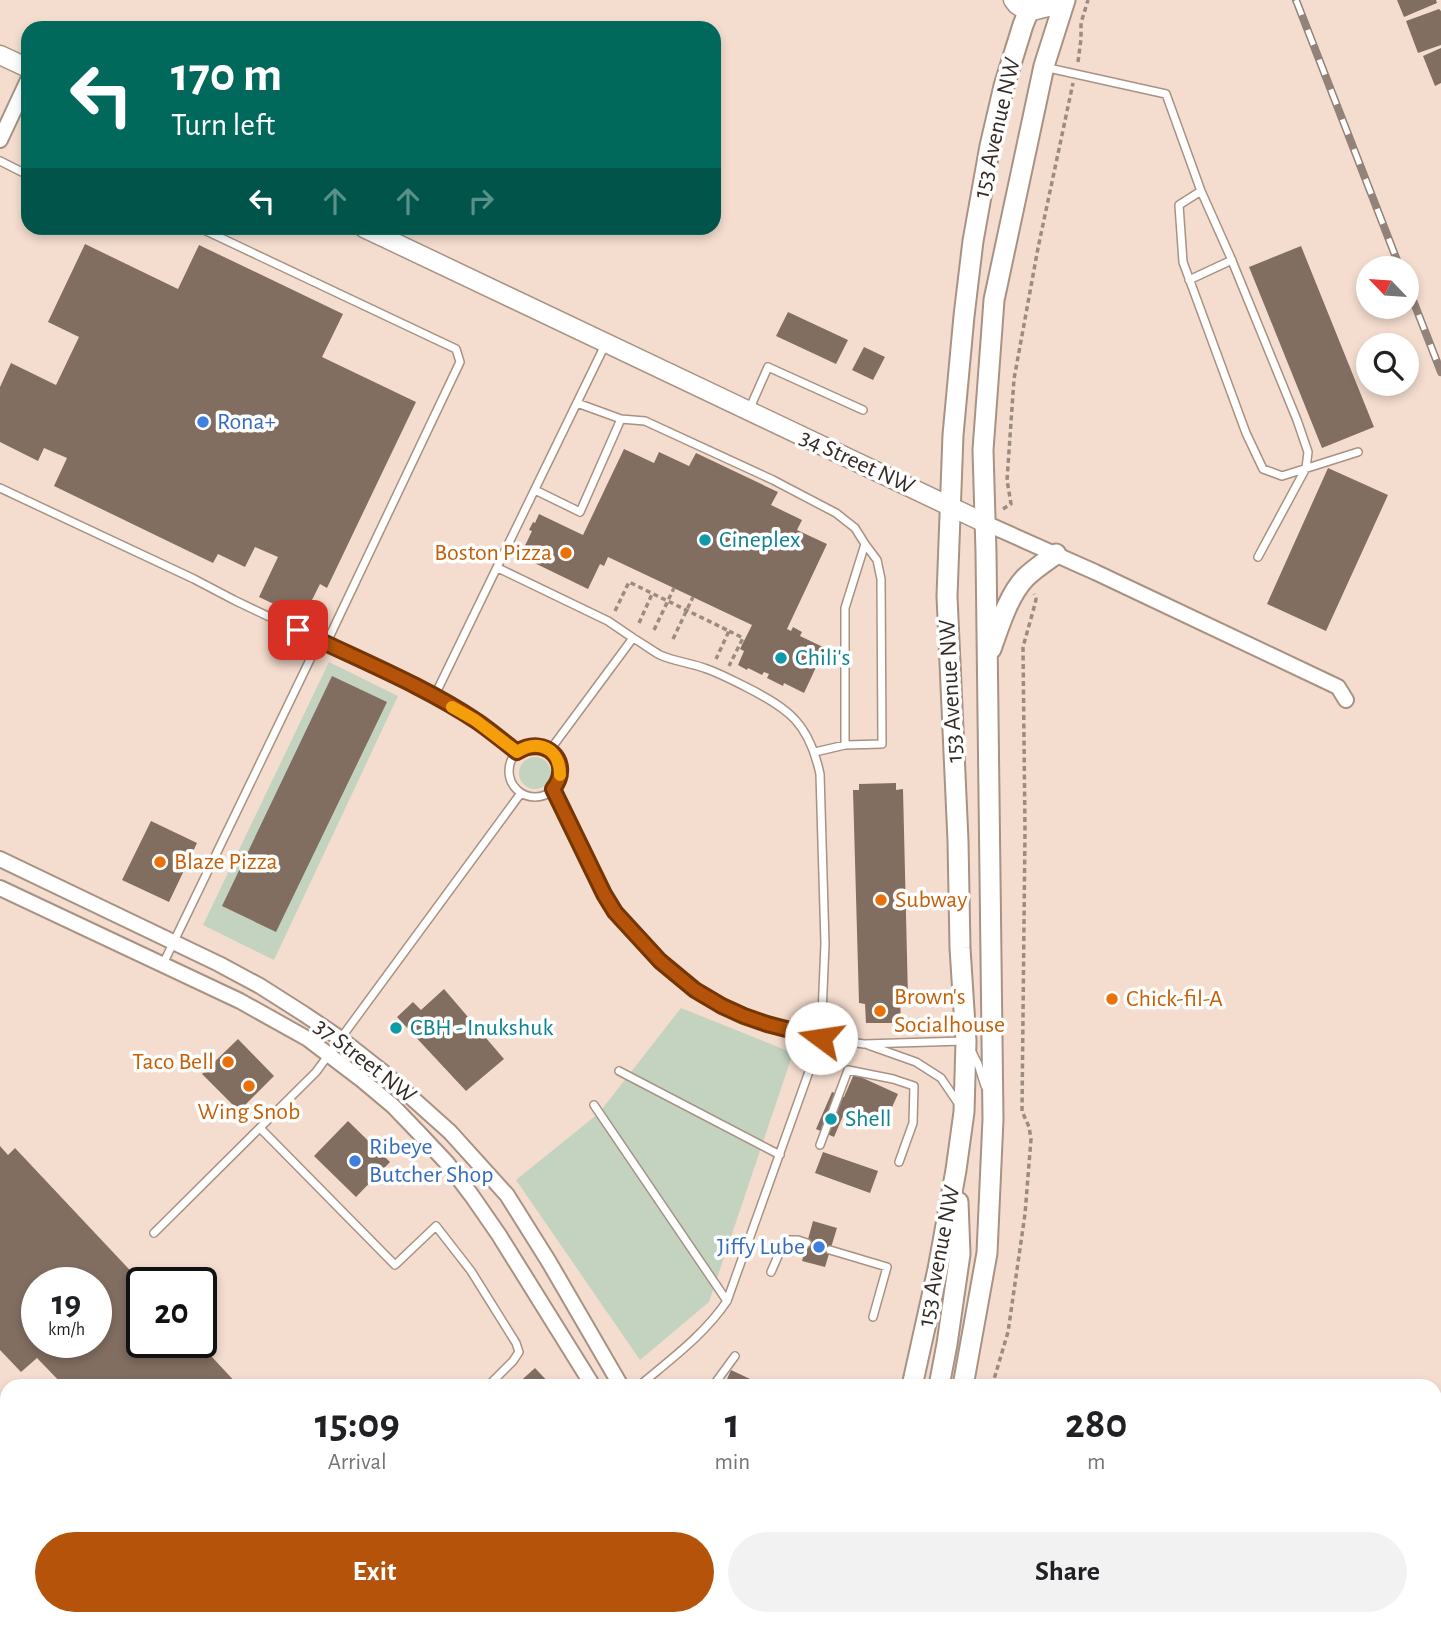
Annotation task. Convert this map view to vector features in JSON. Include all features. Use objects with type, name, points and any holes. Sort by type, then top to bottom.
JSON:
[{"type":"main road","name":"153 Avenue NW","points":[[964,1379],[987,1254],[993,1119],[983,450],[993,300],[1044,66],[1063,1]]},
{"type":"main road","name":"153 Avenue NW","points":[[914,1379],[938,1269],[964,1112],[966,1041],[947,596],[953,435],[973,241],[990,146],[1025,4]]},
{"type":"main road","points":[[986,660],[1003,614],[1019,585],[1056,554]]},
{"type":"main road","points":[[940,1379],[960,1254],[956,1170]]},
{"type":"street","points":[[1025,4],[1063,1]]},
{"type":"street","points":[[0,55],[21,65]]},
{"type":"street","points":[[0,140],[21,95]]},
{"type":"street","name":"34 Street NW","points":[[379,235],[985,523],[1338,687],[1346,700]]},
{"type":"street","name":"37 Street NW","points":[[0,859],[260,986],[341,1039],[383,1072],[450,1132],[507,1195],[617,1379]]},
{"type":"street","name":"37 Street NW","points":[[0,888],[240,1001],[330,1054],[393,1106],[447,1163],[499,1235],[589,1379]]},
{"type":"lane","points":[[1044,66],[1166,94],[1201,191],[1232,260],[1308,452],[1306,468],[1258,557]]},
{"type":"lane","points":[[0,161],[21,172]]},
{"type":"lane","points":[[1201,191],[1179,205],[1183,262],[1246,433],[1263,469],[1282,476],[1358,452]]},
{"type":"lane","points":[[162,965],[460,362],[456,349],[215,235]]},
{"type":"lane","points":[[1189,280],[1232,260]]},
{"type":"lane","points":[[434,697],[606,342]]},
{"type":"lane","points":[[749,410],[768,367],[863,410]]},
{"type":"lane","points":[[577,403],[621,419],[645,421],[773,480],[836,513],[855,528],[877,560],[881,579],[882,744],[845,745],[815,752]]},
{"type":"lane","points":[[535,489],[580,512],[621,419]]},
{"type":"lane","points":[[0,488],[194,579],[434,697],[475,720],[517,752]]},
{"type":"lane","points":[[845,745],[845,607],[865,544]]},
{"type":"lane","points":[[498,568],[608,621],[660,654],[705,668],[770,699],[805,730],[815,752],[820,774],[825,893],[821,1038],[727,1301],[699,1336],[647,1379]]},
{"type":"lane","points":[[550,750],[632,638]]},
{"type":"lane","points":[[534,745],[550,750],[560,764],[558,783],[544,795],[535,797],[521,793],[510,778],[511,760],[525,747],[534,745]]},
{"type":"lane","points":[[553,789],[615,912],[660,961],[701,994],[744,1016],[821,1038],[864,1044],[966,1041],[985,1083],[993,1119]]},
{"type":"lane","points":[[154,1233],[316,1072],[521,793]]},
{"type":"lane","points":[[864,1044],[916,1062],[941,1078],[964,1112]]},
{"type":"lane","points":[[820,1145],[848,1070],[893,1079],[914,1086],[913,1122],[899,1162]]},
{"type":"lane","points":[[619,1071],[780,1155]]},
{"type":"lane","points":[[594,1105],[727,1301]]},
{"type":"lane","points":[[261,1129],[395,1265],[436,1226],[471,1271],[516,1343],[519,1352],[495,1379]]},
{"type":"lane","points":[[771,1272],[785,1240],[807,1243]]},
{"type":"lane","points":[[830,1250],[887,1266],[873,1317]]},
{"type":"lane","points":[[718,1379],[735,1356]]},
{"type":"path","points":[[1080,55],[1081,23],[1088,0]]},
{"type":"path","points":[[1003,509],[1011,503],[1007,480],[1014,379],[1070,98]]},
{"type":"path","points":[[615,611],[629,582],[743,638],[729,666]]},
{"type":"path","points":[[654,630],[674,588]]},
{"type":"path","points":[[994,1379],[1008,1332],[1025,1214],[1031,1139],[1022,1111],[1026,830],[1023,647],[1036,599],[1030,592]]},
{"type":"path","points":[[639,623],[652,594]]},
{"type":"path","points":[[673,639],[693,597]]},
{"type":"path","points":[[716,659],[729,631]]},
{"type":"green space","points":[[329,662],[398,696],[274,960],[203,925]]},
{"type":"green space","points":[[535,757],[546,762],[551,773],[546,784],[535,789],[524,784],[519,773],[524,762]]},
{"type":"green space","points":[[681,1008],[793,1053],[709,1302],[640,1360],[516,1180],[599,1113]]},
{"type":"building","points":[[1397,0],[1436,0],[1437,3],[1404,17]]},
{"type":"building","points":[[1439,9],[1441,45],[1418,53],[1406,21]]},
{"type":"building","points":[[1441,48],[1441,83],[1435,86],[1423,56]]},
{"type":"building","name":"Rona+","points":[[85,244],[178,289],[199,245],[343,314],[322,357],[416,402],[327,588],[320,584],[303,618],[259,597],[278,557],[255,547],[245,567],[218,554],[213,563],[54,486],[67,458],[44,448],[38,461],[0,442],[0,387],[11,363],[56,385],[79,337],[48,322]]},
{"type":"building","points":[[1301,246],[1356,382],[1356,396],[1361,396],[1374,427],[1322,448],[1249,267]]},
{"type":"building","points":[[788,312],[848,340],[836,364],[776,336]]},
{"type":"building","points":[[864,347],[885,357],[873,380],[852,370]]},
{"type":"building","name":"Cineplex","points":[[624,449],[654,463],[659,452],[689,466],[696,453],[778,492],[771,505],[802,520],[797,530],[827,544],[787,629],[791,631],[793,627],[802,632],[800,636],[825,648],[804,693],[767,678],[769,674],[764,672],[762,675],[738,665],[744,651],[740,649],[752,625],[608,557],[604,566],[600,564],[588,589],[520,556],[532,531],[529,530],[539,514],[583,535]]},
{"type":"building","points":[[1328,468],[1388,495],[1326,631],[1267,604]]},
{"type":"building","points":[[332,676],[387,702],[276,932],[222,906]]},
{"type":"building","points":[[896,783],[896,790],[903,789],[908,998],[900,998],[901,1023],[866,1023],[865,1004],[859,1003],[853,790],[859,790],[859,784]]},
{"type":"building","name":"Blaze Pizza","points":[[151,821],[197,843],[169,902],[122,880]]},
{"type":"building","points":[[444,989],[504,1059],[466,1091],[397,1017],[413,1002],[421,1010]]},
{"type":"building","points":[[238,1039],[274,1076],[239,1111],[202,1074]]},
{"type":"building","points":[[854,1074],[898,1094],[883,1127],[846,1109],[834,1137],[816,1129],[832,1092],[844,1097]]},
{"type":"building","points":[[348,1121],[390,1162],[356,1197],[314,1156]]},
{"type":"building","points":[[0,1146],[8,1155],[15,1148],[127,1267],[126,1358],[213,1358],[232,1379],[57,1379],[37,1358],[21,1372],[0,1350]]},
{"type":"building","name":"Shell","points":[[823,1152],[878,1171],[870,1193],[815,1173]]},
{"type":"building","name":"Jiffy Lube","points":[[813,1221],[837,1228],[825,1267],[802,1261]]},
{"type":"building","points":[[535,1368],[545,1379],[523,1379]]},
{"type":"building","points":[[731,1370],[750,1379],[727,1379]]},
{"type":"railway","points":[[1296,0],[1395,256]]},
{"type":"railway","points":[[1419,316],[1441,372]]},
{"type":"slow traffic","points":[[452,707],[487,728],[517,752],[534,745],[550,750],[560,764],[560,775]]},
{"type":"place","name":"Rona+","points":[[203,422]]},
{"type":"place","name":"Cineplex","points":[[705,540]]},
{"type":"place","name":"Boston Pizza","points":[[566,553]]},
{"type":"place","name":"Chili's","points":[[781,658]]},
{"type":"place","name":"Blaze Pizza","points":[[160,862]]},
{"type":"place","name":"Subway","points":[[881,900]]},
{"type":"place","name":"Chick-fil-A","points":[[1112,999]]},
{"type":"place","name":"Brown's Socialhouse","points":[[880,1011]]},
{"type":"place","name":"CBH - Inukshuk","points":[[396,1028]]},
{"type":"place","name":"Taco Bell","points":[[228,1062]]},
{"type":"place","name":"Wing Snob","points":[[249,1086]]},
{"type":"place","name":"Shell","points":[[831,1119]]},
{"type":"place","name":"Ribeye Butcher Shop","points":[[355,1161]]},
{"type":"place","name":"Jiffy Lube","points":[[819,1247]]},
{"type":"route","points":[[298,630],[446,703],[487,728],[517,752],[534,745],[550,750],[560,764],[558,783],[553,789],[604,894],[629,929],[682,981],[708,999],[767,1024],[821,1038]]}]
